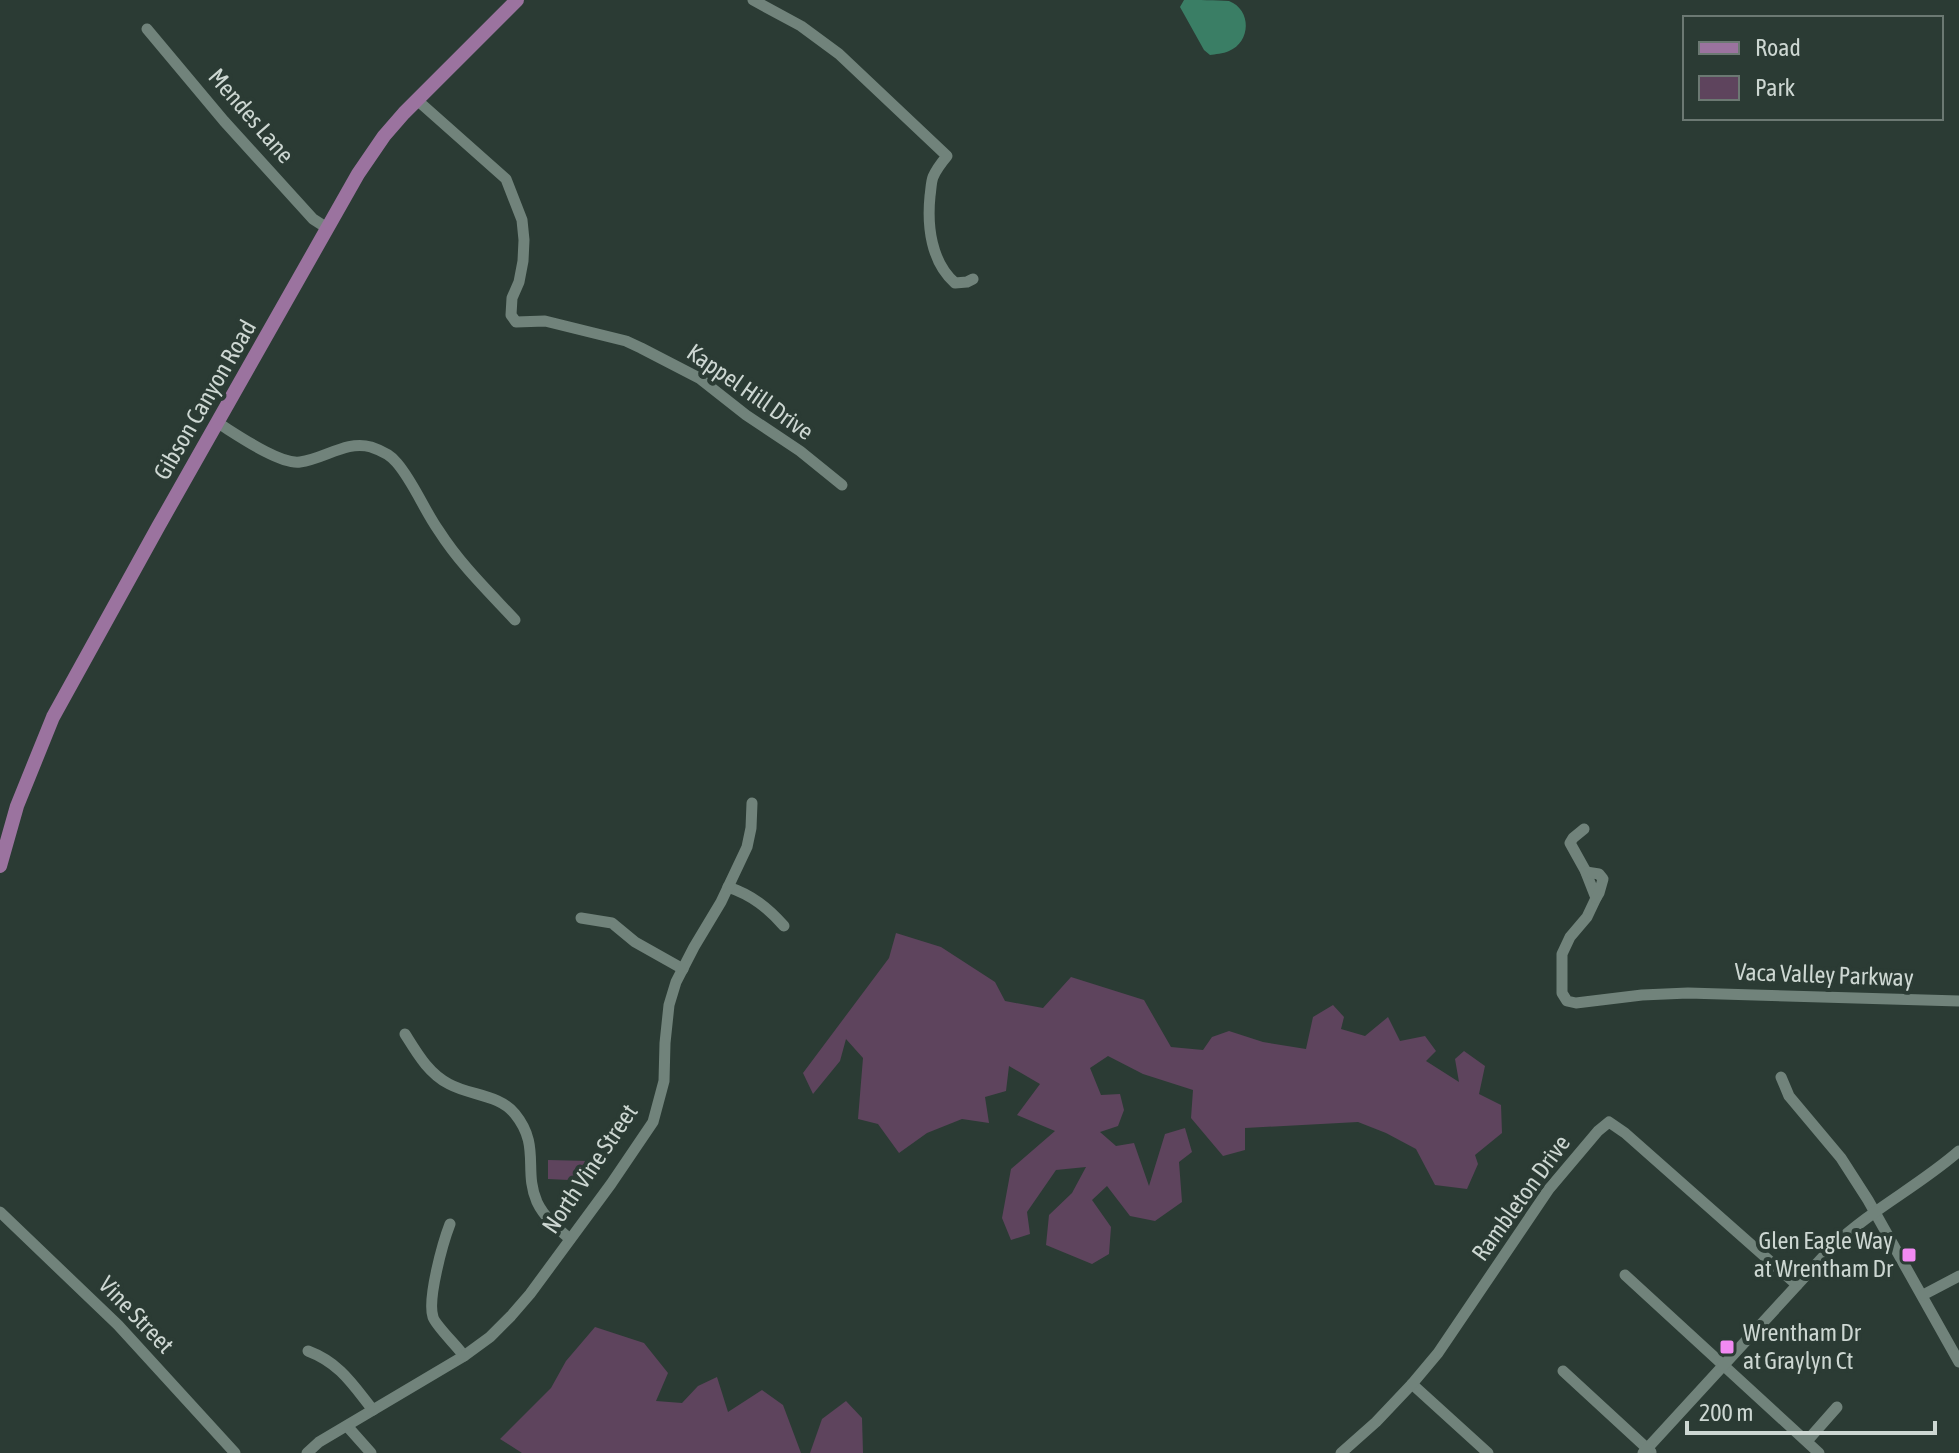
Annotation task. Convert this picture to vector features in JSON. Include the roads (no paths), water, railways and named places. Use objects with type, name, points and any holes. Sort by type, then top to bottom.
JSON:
[{"type":"main road","name":"Gibson Canyon Road","points":[[0,866],[6,819],[53,717],[358,174],[417,100],[517,0]]},
{"type":"street","points":[[753,0],[801,26],[839,54],[947,156],[932,178],[930,230],[937,260],[946,275],[955,283],[973,279]]},
{"type":"street","name":"Mendes Lane","points":[[147,29],[224,121],[313,219],[327,228]]},
{"type":"street","name":"Kappel Hill Drive","points":[[417,100],[506,179],[522,220],[524,240],[519,282],[512,298],[511,315],[516,322],[545,321],[626,341],[641,348],[699,378],[842,485]]},
{"type":"street","points":[[218,423],[284,460],[298,463],[358,445],[373,447],[387,454],[396,460],[456,555],[515,620]]},
{"type":"street","name":"North Vine Street","points":[[307,1453],[319,1442],[464,1356],[490,1337],[511,1316],[611,1184],[653,1122],[664,1081],[669,1005],[676,982],[747,847],[752,803]]},
{"type":"street","name":"Vaca Valley Parkway","points":[[1584,829],[1570,843],[1596,898],[1562,954],[1561,988],[1567,1001],[1576,1003],[1688,993],[1959,1001]]},
{"type":"street","points":[[728,887],[742,891],[761,903],[784,926]]},
{"type":"street","points":[[581,918],[612,923],[635,942],[683,969]]},
{"type":"street","points":[[405,1034],[423,1063],[447,1083],[507,1105],[517,1116],[530,1140],[531,1179],[536,1200],[551,1222],[570,1239]]},
{"type":"street","points":[[1781,1077],[1789,1096],[1841,1158],[1875,1211],[1959,1362]]},
{"type":"street","name":"Rambleton Drive","points":[[1341,1453],[1376,1422],[1438,1353],[1549,1189],[1609,1122],[1797,1285]]},
{"type":"street","points":[[1563,1371],[1647,1451],[1833,1246],[1851,1229],[1959,1151]]},
{"type":"street","name":"Vine Street","points":[[0,1212],[118,1325],[235,1453]]},
{"type":"street","points":[[450,1224],[441,1244],[433,1317],[464,1356]]},
{"type":"street","points":[[1625,1275],[1819,1453]]},
{"type":"street","points":[[1923,1295],[1959,1276]]},
{"type":"street","points":[[308,1351],[342,1371],[373,1410]]},
{"type":"street","points":[[1412,1384],[1488,1453]]},
{"type":"street","points":[[1807,1441],[1837,1407]]},
{"type":"street","points":[[347,1426],[371,1453]]},
{"type":"place","name":"Glen Eagle Way at Wrentham Dr","points":[[1909,1255]]},
{"type":"place","name":"Wrentham Dr at Graylyn Ct","points":[[1727,1347]]}]
